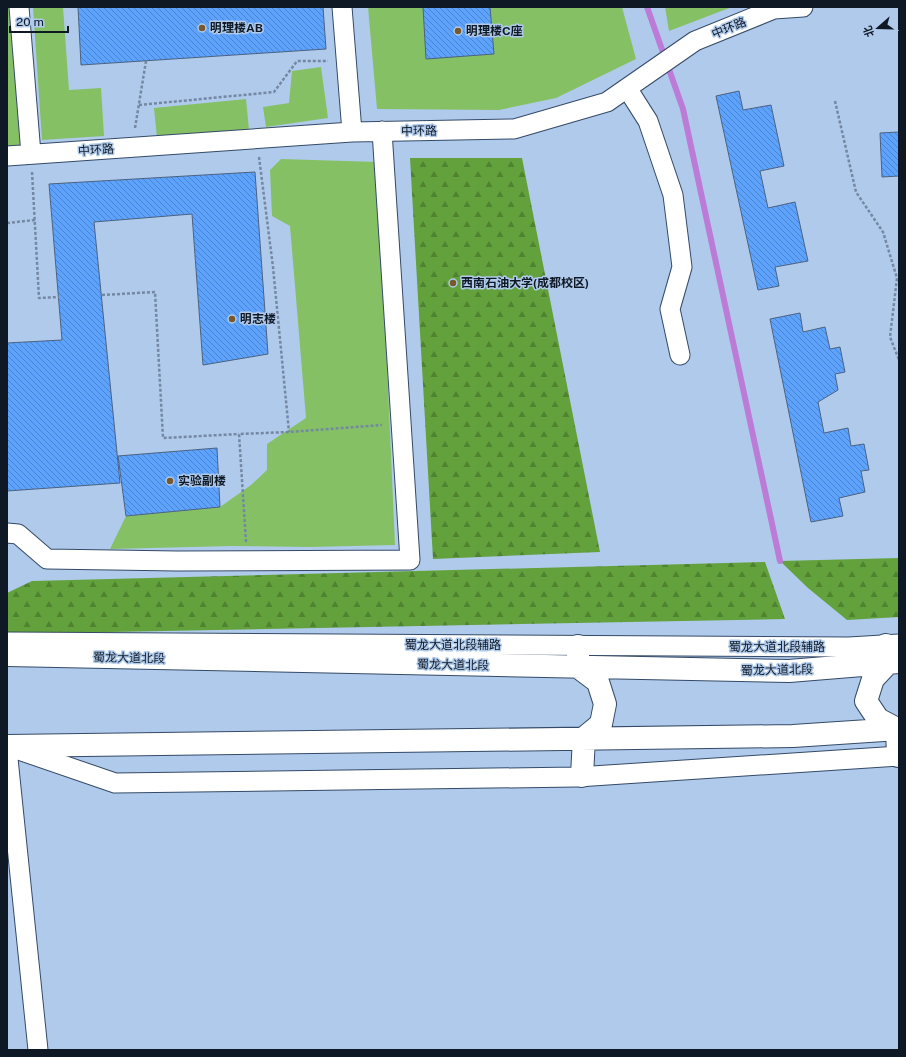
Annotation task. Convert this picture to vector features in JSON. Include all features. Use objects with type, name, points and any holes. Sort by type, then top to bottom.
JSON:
[{"type":"main road","points":[[578,646],[578,667],[598,682],[605,704],[601,724],[584,738],[582,776]]},
{"type":"main road","points":[[893,654],[873,679],[866,701],[878,719],[898,729]]},
{"type":"main road","name":"蜀龙大道北段","points":[[7,656],[789,671],[893,654]]},
{"type":"main road","points":[[7,746],[793,736],[898,729]]},
{"type":"main road","points":[[898,729],[899,756]]},
{"type":"street","points":[[19,7],[31,154]]},
{"type":"street","points":[[342,7],[352,132]]},
{"type":"street","name":"中环路","points":[[7,156],[352,132],[514,129],[607,102],[695,41],[774,9],[803,7]]},
{"type":"street","points":[[627,88],[648,121],[673,195],[682,267],[670,309],[680,355]]},
{"type":"street","points":[[7,534],[18,534],[47,559],[247,561],[410,560],[382,131]]},
{"type":"street","name":"蜀龙大道北段辅路","points":[[7,642],[849,647],[893,654]]},
{"type":"street","points":[[7,746],[115,784],[582,776],[899,756]]},
{"type":"street","points":[[7,749],[38,1050]]},
{"type":"path","points":[[132,147],[146,61]]},
{"type":"path","points":[[139,105],[274,92],[297,61],[346,61]]},
{"type":"path","points":[[836,101],[856,192],[883,232],[897,278],[890,337],[899,360]]},
{"type":"path","points":[[256,138],[273,267],[289,432]]},
{"type":"path","points":[[31,154],[39,298],[58,297]]},
{"type":"path","points":[[7,223],[35,220]]},
{"type":"path","points":[[102,295],[155,292],[163,438],[289,432],[401,424]]},
{"type":"path","points":[[239,434],[247,561]]},
{"type":"green space","points":[[7,7],[13,7],[25,147],[7,146]]},
{"type":"green space","points":[[33,7],[63,7],[69,90],[101,88],[104,136],[42,140]]},
{"type":"green space","points":[[368,7],[622,7],[636,59],[556,98],[499,110],[377,109]]},
{"type":"green space","points":[[665,7],[732,7],[669,31]]},
{"type":"green space","points":[[321,67],[328,118],[266,127],[263,107],[289,103],[292,71]]},
{"type":"green space","points":[[246,99],[249,130],[157,138],[154,108]]},
{"type":"green space","points":[[410,158],[522,158],[600,552],[433,559]]},
{"type":"green space","points":[[281,159],[378,162],[395,545],[311,547],[231,546],[110,549],[126,516],[220,507],[251,485],[267,470],[267,444],[306,418],[290,226],[272,216],[270,170]]},
{"type":"green space","points":[[899,558],[899,617],[847,620],[808,588],[780,561]]},
{"type":"green space","points":[[765,562],[785,619],[7,634],[7,593],[32,581]]},
{"type":"building","name":"明理楼AB","points":[[78,7],[323,7],[326,49],[81,65]]},
{"type":"building","name":"明理楼C座","points":[[423,7],[490,7],[494,54],[426,59]]},
{"type":"building","points":[[739,91],[743,110],[771,105],[784,166],[760,171],[768,208],[795,202],[808,261],[775,267],[779,286],[758,290],[716,96]]},
{"type":"building","points":[[899,132],[899,176],[882,177],[880,133]]},
{"type":"building","name":"明志楼","points":[[255,172],[268,354],[203,365],[192,214],[94,222],[120,483],[7,491],[7,343],[62,340],[49,184]]},
{"type":"building","points":[[800,313],[803,332],[825,327],[830,349],[840,347],[845,372],[835,374],[838,390],[818,402],[824,433],[848,428],[851,446],[864,444],[869,470],[861,471],[865,492],[839,498],[843,516],[811,522],[770,319]]},
{"type":"building","name":"实验副楼","points":[[217,448],[220,507],[126,516],[118,456]]},
{"type":"waterway","points":[[647,7],[683,109],[780,561]]},
{"type":"place","name":"明理楼AB","points":[[202,28]]},
{"type":"place","name":"明理楼C座","points":[[458,31]]},
{"type":"place","name":"西南石油大学(成都校区)","points":[[453,283]]},
{"type":"place","name":"明志楼","points":[[232,319]]},
{"type":"place","name":"实验副楼","points":[[170,481]]}]
